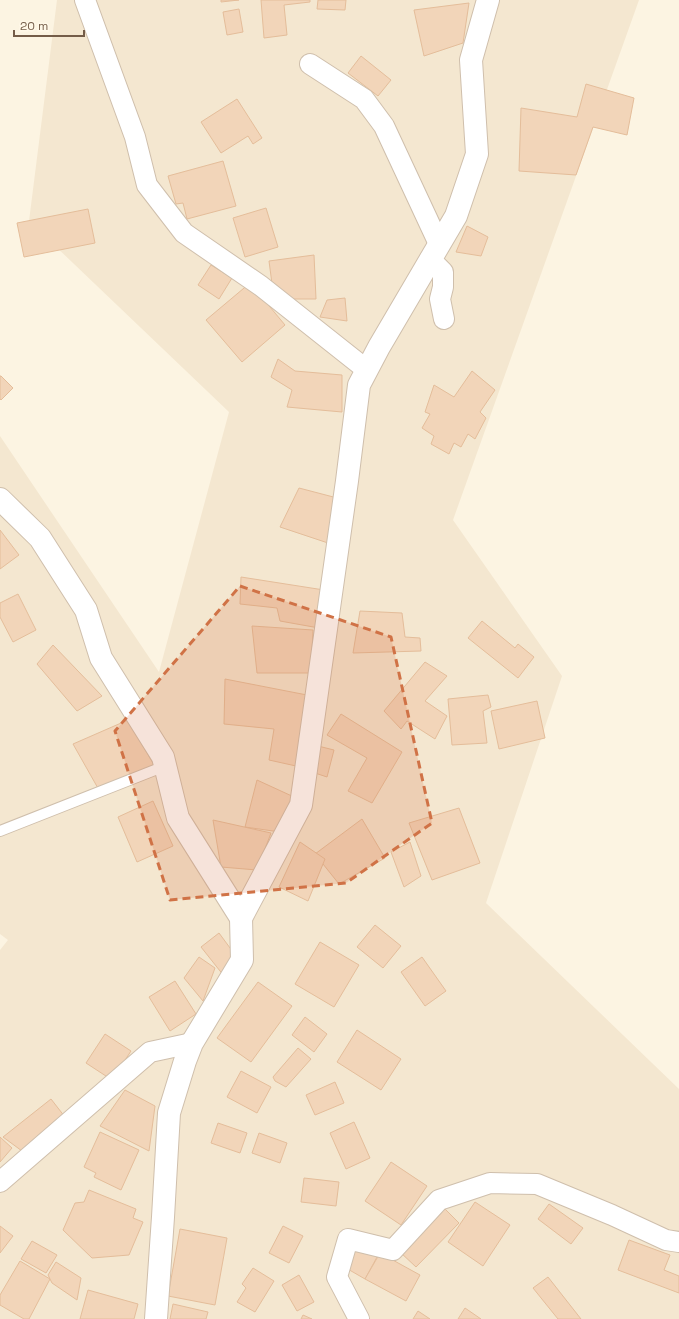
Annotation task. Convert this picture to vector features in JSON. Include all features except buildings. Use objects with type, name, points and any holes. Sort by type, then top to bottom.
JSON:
[{"type":"street","points":[[85,0],[135,137],[147,185],[184,233],[261,286],[367,370]]},
{"type":"street","points":[[156,1319],[164,1217],[169,1113],[192,1043],[242,960],[241,918],[301,805],[348,481],[359,385],[456,216],[477,154],[471,60],[488,0]]},
{"type":"street","points":[[310,64],[364,99],[384,126],[443,272],[443,287],[440,299],[444,319]]},
{"type":"street","points":[[0,499],[40,538],[86,610],[100,658],[163,756],[164,766],[178,818],[241,918]]},
{"type":"street","points":[[0,1182],[150,1052],[192,1043]]},
{"type":"street","points":[[359,1319],[337,1277],[348,1239],[393,1250],[439,1200],[490,1183],[537,1184],[612,1215],[666,1240],[679,1242]]},
{"type":"lane","points":[[0,831],[164,766]]},
{"type":"highlighted area","points":[[240,586],[391,637],[432,823],[346,883],[170,900],[115,731]]},
{"type":"shaded area","points":[[57,0],[639,0],[453,520],[562,676],[486,903],[679,1089],[679,1319],[0,1319],[0,950],[8,940],[0,934],[0,436],[159,672],[229,412],[29,221]]}]
